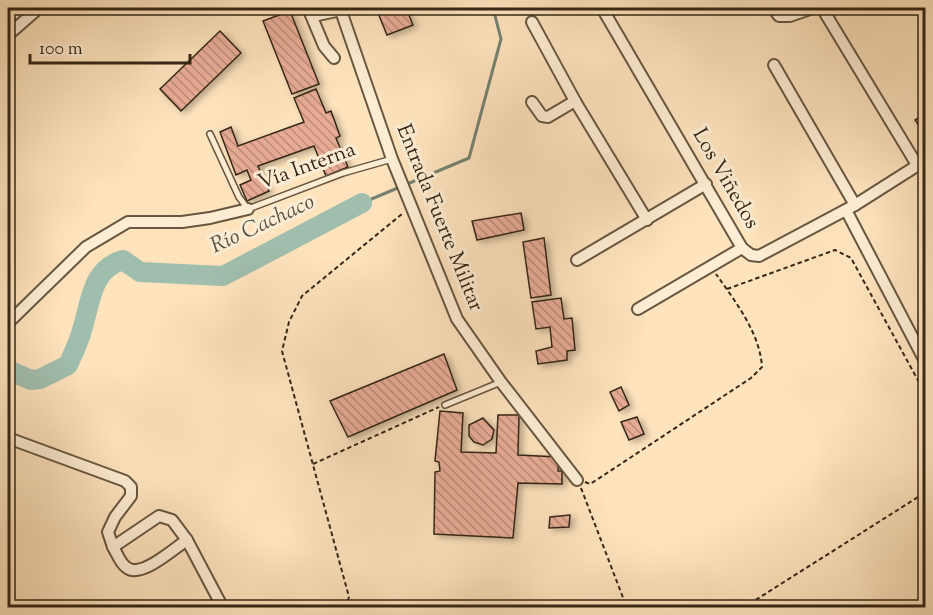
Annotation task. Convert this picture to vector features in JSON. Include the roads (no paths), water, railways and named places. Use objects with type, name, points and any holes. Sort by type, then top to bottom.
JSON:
[{"type":"street","points":[[8,35],[39,8]]},
{"type":"street","points":[[334,58],[324,46],[310,12],[341,8]]},
{"type":"street","name":"Entrada Fuerte Militar","points":[[341,8],[392,160],[457,319],[501,382],[578,480]]},
{"type":"street","name":"Los Viñedos","points":[[602,8],[742,248],[751,255],[759,256],[850,208],[921,162]]},
{"type":"street","points":[[774,8],[779,16],[790,16],[813,8]]},
{"type":"street","points":[[822,8],[921,162]]},
{"type":"street","points":[[531,22],[575,101],[647,220]]},
{"type":"street","points":[[774,65],[850,208],[924,357]]},
{"type":"street","points":[[532,102],[542,116],[548,117],[575,101]]},
{"type":"street","points":[[577,260],[706,184]]},
{"type":"street","points":[[8,323],[86,247],[128,222],[182,222],[248,209]]},
{"type":"street","points":[[638,309],[742,248]]},
{"type":"street","points":[[8,438],[124,481],[131,487],[131,496],[115,517],[108,532],[113,547],[124,566],[132,571],[142,571],[187,540]]},
{"type":"street","points":[[113,547],[159,516],[172,520],[187,540],[223,608]]},
{"type":"lane","name":"Vía Interna","points":[[210,135],[239,197],[248,209],[343,173],[392,160]]},
{"type":"lane","points":[[445,405],[501,382]]},
{"type":"waterway","points":[[362,203],[469,158],[501,39],[493,8]]},
{"type":"waterway","name":"Río Cachaco","points":[[8,370],[31,380],[40,379],[68,365],[79,339],[94,288],[98,279],[112,264],[123,260],[140,272],[223,276],[362,203]]}]
